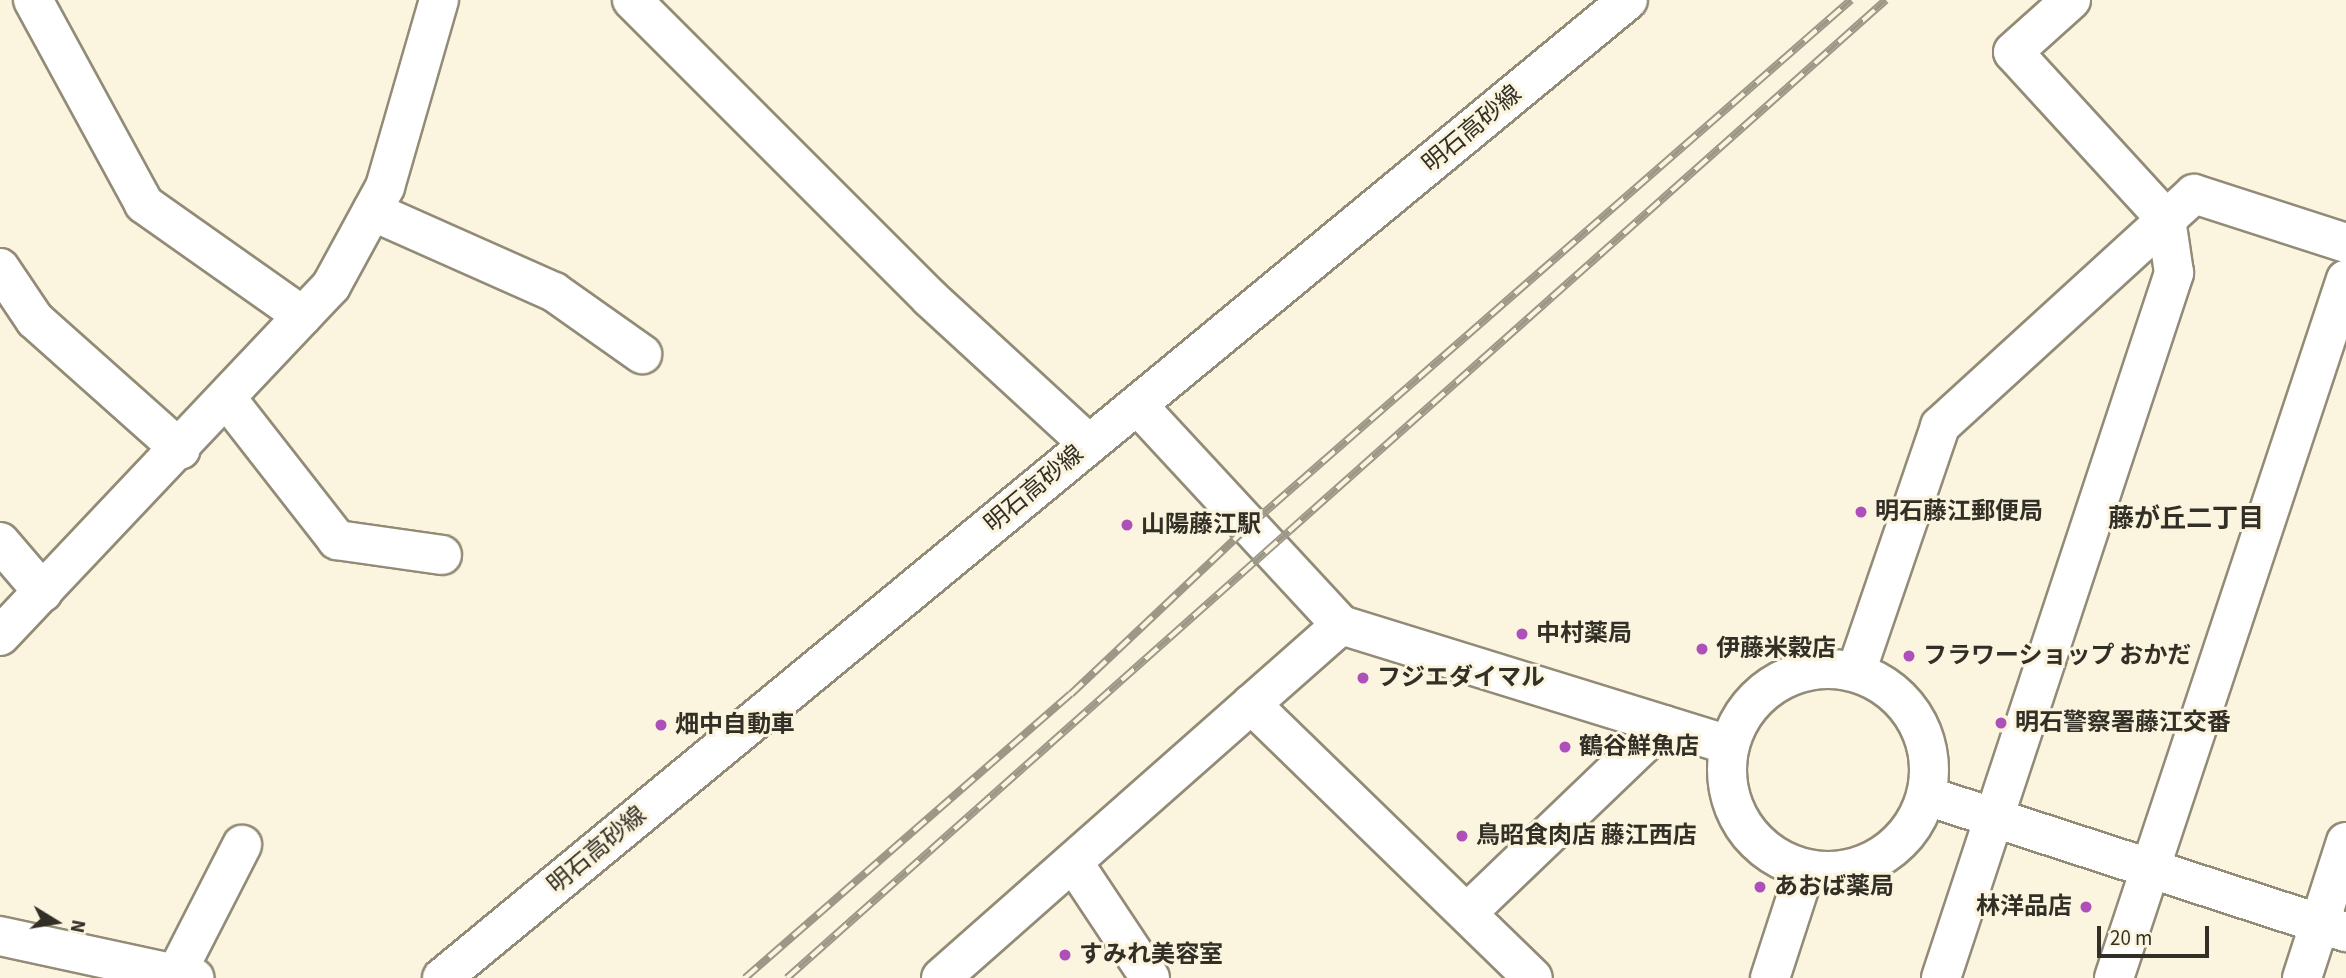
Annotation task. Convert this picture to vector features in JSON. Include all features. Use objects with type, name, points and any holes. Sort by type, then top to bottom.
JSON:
[{"type":"street","points":[[33,0],[144,204],[303,316]]},
{"type":"street","points":[[0,636],[181,450],[331,286],[385,187],[439,0]]},
{"type":"street","points":[[632,0],[930,298],[1089,443]]},
{"type":"street","name":"明石高砂線","points":[[442,978],[1628,0]]},
{"type":"street","points":[[1941,978],[2174,272],[2166,219],[2013,52],[2071,0]]},
{"type":"street","points":[[1856,672],[1940,426],[2194,194],[2346,243]]},
{"type":"street","points":[[372,211],[554,292],[642,354]]},
{"type":"street","points":[[0,268],[35,320],[181,450]]},
{"type":"street","points":[[2114,978],[2346,279]]},
{"type":"street","points":[[227,399],[337,540],[442,555]]},
{"type":"street","points":[[1138,406],[1341,625],[1729,745]]},
{"type":"street","points":[[0,542],[43,592]]},
{"type":"street","points":[[942,978],[1341,625]]},
{"type":"street","points":[[1824,668],[1856,672],[1885,685],[1913,715],[1930,765],[1927,796],[1914,825],[1867,865],[1805,870],[1774,858],[1750,837],[1729,788],[1729,745],[1742,715],[1764,691],[1792,674],[1824,668]]},
{"type":"street","points":[[1251,704],[1533,978]]},
{"type":"street","points":[[1467,913],[1663,725]]},
{"type":"street","points":[[1927,796],[2148,871],[2333,928]]},
{"type":"street","points":[[2302,978],[2333,928],[2346,842]]},
{"type":"street","points":[[0,936],[186,975],[242,845]]},
{"type":"street","points":[[1073,862],[1150,978]]},
{"type":"street","points":[[1770,978],[1805,870]]},
{"type":"railway","points":[[745,978],[1071,694],[1250,525],[1851,0]]},
{"type":"railway","points":[[787,978],[1886,0]]},
{"type":"place","name":"明石藤江郵便局","points":[[1861,512]]},
{"type":"place","name":"山陽藤江駅","points":[[1127,525]]},
{"type":"place","name":"中村薬局","points":[[1522,634]]},
{"type":"place","name":"伊藤米穀店","points":[[1702,649]]},
{"type":"place","name":"フラワーショップ おかだ","points":[[1909,656]]},
{"type":"place","name":"フジエダイマル","points":[[1363,678]]},
{"type":"place","name":"明石警察署藤江交番","points":[[2001,723]]},
{"type":"place","name":"畑中自動車","points":[[661,725]]},
{"type":"place","name":"鶴谷鮮魚店","points":[[1565,747]]},
{"type":"place","name":"鳥昭食肉店 藤江西店","points":[[1462,836]]},
{"type":"place","name":"あおば薬局","points":[[1760,887]]},
{"type":"place","name":"林洋品店","points":[[2086,907]]},
{"type":"place","name":"すみれ美容室","points":[[1065,955]]},
{"type":"district","name":"藤が丘二丁目","points":[[2186,519]]}]
